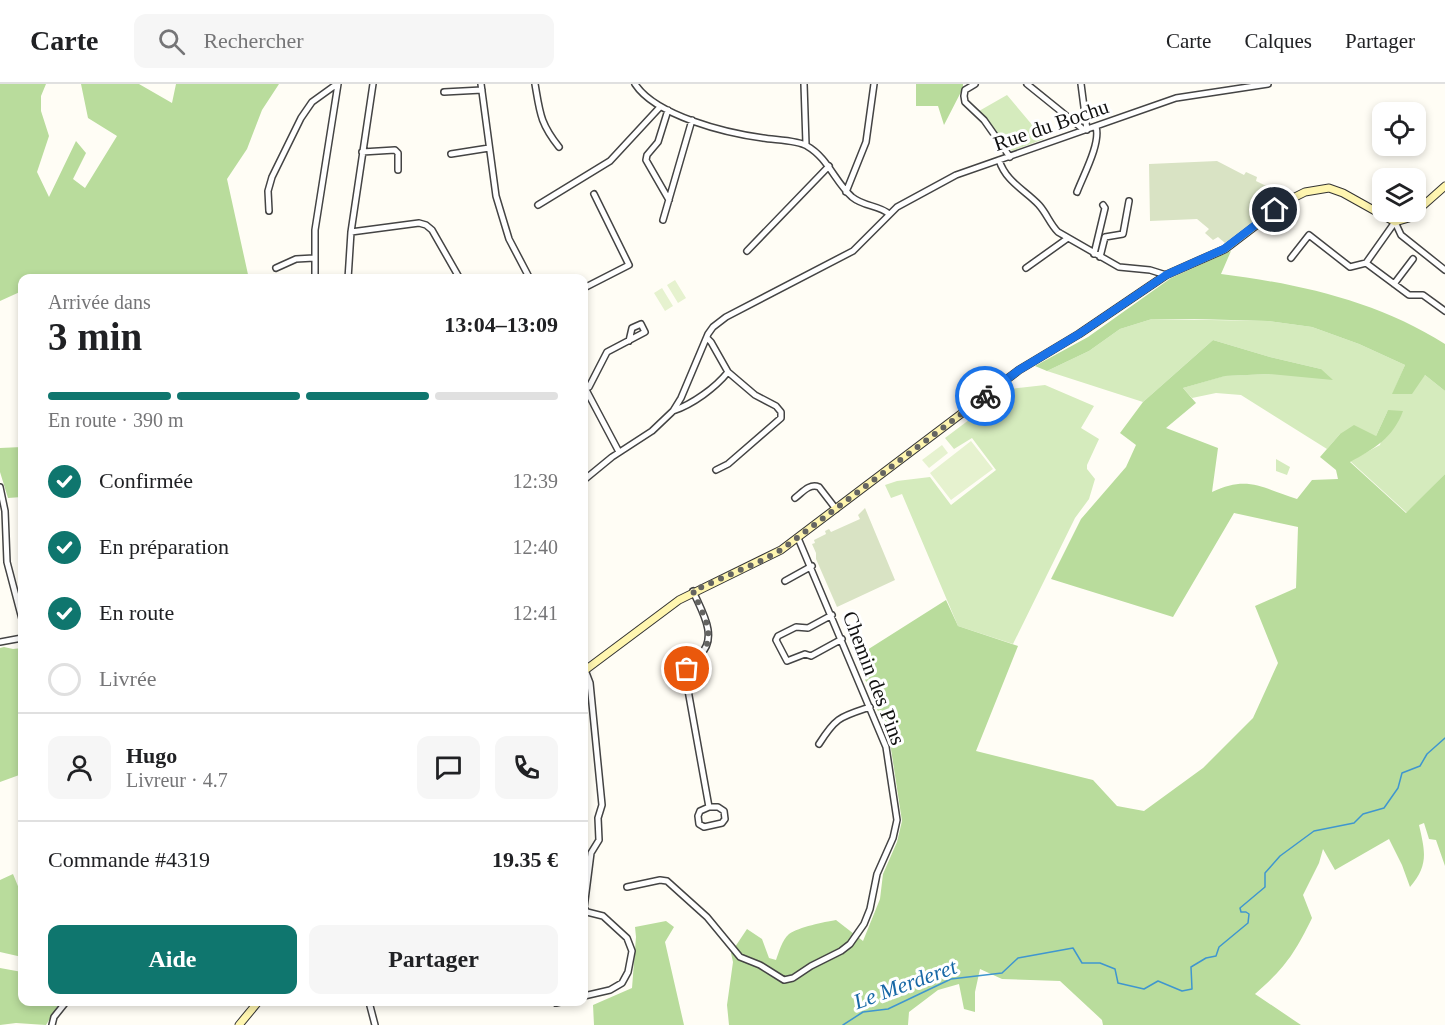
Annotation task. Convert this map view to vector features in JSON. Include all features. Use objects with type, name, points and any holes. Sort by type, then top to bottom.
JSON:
[{"type":"street","points":[[268,211],[268,191],[272,177],[301,118],[312,102],[337,84]]},
{"type":"street","points":[[315,274],[315,230],[337,84]]},
{"type":"street","points":[[348,274],[351,232],[373,84]]},
{"type":"street","points":[[535,84],[542,122],[559,147]]},
{"type":"street","points":[[635,84],[652,103],[692,120],[741,135],[806,144],[829,166],[846,192],[869,207],[884,209],[889,213]]},
{"type":"street","points":[[804,84],[806,144]]},
{"type":"street","points":[[846,192],[866,142],[874,84]]},
{"type":"street","points":[[975,84],[965,90],[963,96],[965,102],[984,120],[1010,157]]},
{"type":"street","points":[[1028,84],[1086,130]]},
{"type":"street","points":[[1081,84],[1086,130]]},
{"type":"street","name":"Rue du Bochu","points":[[673,411],[713,327],[726,317],[853,250],[889,213],[900,205],[956,175],[1176,98],[1268,84]]},
{"type":"street","points":[[444,92],[481,87],[496,196],[509,239],[527,274]]},
{"type":"street","points":[[538,205],[610,160],[660,107]]},
{"type":"street","points":[[668,110],[658,142],[647,154],[646,160],[669,200]]},
{"type":"street","points":[[663,220],[692,120]]},
{"type":"street","points":[[1077,192],[1091,158],[1096,127]]},
{"type":"street","points":[[451,154],[489,148]]},
{"type":"street","points":[[362,152],[395,150],[398,153],[398,170]]},
{"type":"street","points":[[999,160],[1007,177],[1040,206],[1053,227],[1068,238],[1119,267],[1150,270],[1166,275]]},
{"type":"street","points":[[747,251],[829,166]]},
{"type":"street","points":[[1426,203],[1445,186]]},
{"type":"street","points":[[588,668],[668,607],[693,591],[763,560],[798,538],[1019,370],[1079,334],[1166,275],[1224,249],[1289,200],[1305,192],[1329,188],[1372,209]]},
{"type":"street","points":[[588,286],[629,266],[594,194]]},
{"type":"street","points":[[1097,256],[1105,237],[1123,234],[1129,201]]},
{"type":"street","points":[[1097,256],[1104,205]]},
{"type":"street","points":[[1291,258],[1310,235],[1350,267],[1366,263],[1395,222],[1401,235],[1445,270]]},
{"type":"street","points":[[351,232],[419,223],[426,225],[432,230],[457,274]]},
{"type":"street","points":[[1026,268],[1068,238]]},
{"type":"street","points":[[276,268],[296,259],[314,258]]},
{"type":"street","points":[[1394,284],[1413,259]]},
{"type":"street","points":[[1366,263],[1409,295],[1424,295],[1445,311]]},
{"type":"street","points":[[707,338],[728,372],[781,412],[781,418],[728,465],[716,470]]},
{"type":"street","points":[[588,387],[607,352],[629,341]]},
{"type":"street","points":[[588,477],[619,452],[652,431],[673,411],[684,407],[722,380],[728,372]]},
{"type":"street","points":[[588,395],[619,452]]},
{"type":"street","points":[[795,498],[811,486],[819,487],[836,509]]},
{"type":"street","points":[[0,487],[5,511],[7,562],[18,604]]},
{"type":"street","name":"Chemin des Pins","points":[[627,887],[660,880],[667,881],[707,917],[740,957],[760,965],[784,980],[797,976],[811,966],[842,951],[858,935],[870,909],[878,874],[893,838],[897,820],[886,747],[812,566],[798,538]]},
{"type":"street","points":[[785,580],[812,566]]},
{"type":"street","points":[[693,591],[709,633],[703,652],[687,669],[686,679],[709,807]]},
{"type":"street","points":[[832,615],[808,628],[796,627],[778,636],[776,640],[787,661],[805,654],[811,656],[842,639]]},
{"type":"street","points":[[0,642],[18,639]]},
{"type":"street","points":[[588,679],[602,805],[598,818],[599,840],[591,854],[588,877]]},
{"type":"street","points":[[819,744],[831,724],[839,718],[870,707]]},
{"type":"street","points":[[709,807],[718,807],[724,811],[725,819],[722,824],[704,827],[699,824],[700,811],[709,807]]},
{"type":"street","points":[[588,912],[603,916],[627,938],[632,951],[628,972],[622,983],[610,990],[588,995]]},
{"type":"street","points":[[52,1025],[54,1017],[63,1006]]},
{"type":"street","points":[[239,1025],[255,1006]]},
{"type":"street","points":[[370,1006],[375,1025]]},
{"type":"green space","points":[[0,84],[46,84],[41,96],[41,111],[49,136],[37,172],[49,197],[76,141],[86,153],[73,179],[85,188],[117,136],[88,118],[81,84],[139,84],[172,103],[176,84],[279,84],[262,110],[247,149],[227,179],[248,274],[18,274],[18,293],[0,301]]},
{"type":"green space","points":[[916,84],[963,84],[944,125],[938,106],[916,106]]},
{"type":"green space","points":[[1007,95],[1044,139],[1012,151],[1008,148],[979,111]]},
{"type":"green space","points":[[1217,161],[1244,175],[1246,172],[1257,177],[1256,181],[1287,196],[1225,243],[1218,237],[1213,240],[1205,233],[1209,229],[1197,219],[1150,221],[1149,164]]},
{"type":"green space","points":[[1231,251],[1221,274],[1280,283],[1337,297],[1392,316],[1445,344],[1445,391],[1425,375],[1412,394],[1392,394],[1405,365],[1359,344],[1312,327],[1268,321],[1152,319],[1120,329],[1089,351],[1047,371],[1035,366],[1088,337],[1171,278]]},
{"type":"green space","points":[[675,280],[686,298],[678,303],[667,285]]},
{"type":"green space","points":[[662,288],[673,306],[665,311],[654,293]]},
{"type":"green space","points":[[1152,319],[1268,321],[1312,327],[1359,344],[1405,365],[1393,393],[1425,375],[1445,391],[1445,474],[1407,513],[1350,461],[1380,445],[1388,410],[1376,436],[1340,434],[1327,449],[1241,395],[1216,393],[1192,398],[1183,388],[1224,376],[1321,369],[1213,340],[1143,402],[1047,371],[1089,351],[1120,329]]},
{"type":"green space","points":[[1213,340],[1321,369],[1333,380],[1269,374],[1225,376],[1183,388],[1196,403],[1166,428],[1218,448],[1212,492],[1236,484],[1245,484],[1264,487],[1297,499],[1312,480],[1338,479],[1336,470],[1320,457],[1340,434],[1354,425],[1376,436],[1388,410],[1403,411],[1394,429],[1382,442],[1350,462],[1406,513],[1445,474],[1445,866],[1436,840],[1429,839],[1424,823],[1419,825],[1424,850],[1423,865],[1410,887],[1389,839],[1335,870],[1323,849],[1319,863],[1303,895],[1312,918],[1288,959],[1255,994],[1301,1025],[1103,1025],[1102,1020],[1060,981],[1002,979],[980,969],[975,992],[975,1012],[964,1009],[959,984],[938,990],[909,1012],[908,1025],[729,1025],[727,1005],[733,962],[731,953],[747,929],[762,939],[769,958],[776,960],[789,934],[818,923],[836,920],[863,941],[880,899],[883,874],[897,842],[902,821],[886,731],[856,657],[946,600],[958,626],[1018,646],[976,751],[1093,780],[1117,806],[1144,811],[1203,768],[1253,718],[1278,663],[1255,606],[1296,588],[1298,527],[1234,513],[1173,617],[1051,579],[1081,519],[1126,467],[1136,445],[1120,433],[1143,402]]},
{"type":"green space","points":[[1045,385],[1094,406],[1081,428],[1099,439],[1087,465],[1087,469],[1095,479],[1089,499],[1075,518],[1013,644],[958,626],[902,494],[891,498],[885,485],[897,481],[930,477],[951,505],[996,470],[972,438],[954,449],[945,438],[1010,389]]},
{"type":"green space","points":[[971,441],[993,469],[951,500],[930,473]]},
{"type":"green space","points":[[942,445],[948,453],[929,468],[922,460]]},
{"type":"green space","points":[[18,447],[18,497],[8,498],[0,472],[0,448]]},
{"type":"green space","points":[[1276,459],[1290,467],[1287,475],[1276,471]]},
{"type":"green space","points":[[865,508],[895,580],[837,607],[816,559],[812,544],[815,543],[814,540],[826,534],[825,531],[829,529],[831,532],[860,519],[858,515]]},
{"type":"green space","points":[[0,648],[18,648],[18,775],[0,782]]},
{"type":"green space","points":[[13,874],[18,886],[18,956],[0,952],[0,880]]},
{"type":"green space","points":[[666,921],[674,927],[665,942],[684,1025],[594,1025],[593,1005],[632,988],[635,927]]},
{"type":"green space","points":[[0,968],[18,971],[18,1006],[58,1006],[46,1025],[16,1023],[0,1025]]},
{"type":"waterway","name":"Le Merderet","points":[[843,1025],[863,1012],[888,1009],[951,979],[1002,973],[1018,958],[1073,948],[1082,963],[1100,963],[1115,969],[1118,983],[1144,989],[1158,981],[1182,991],[1192,989],[1191,967],[1206,958],[1216,956],[1219,947],[1248,923],[1249,914],[1241,912],[1240,908],[1265,887],[1265,873],[1280,856],[1314,831],[1354,823],[1363,814],[1384,808],[1398,788],[1402,773],[1420,766],[1427,754],[1445,738]]},
{"type":"way so far","points":[[687,669],[703,652],[709,633],[693,591],[781,550],[985,396]]},
{"type":"route","points":[[985,396],[1019,370],[1079,334],[1166,275],[1224,249],[1275,210]]}]
